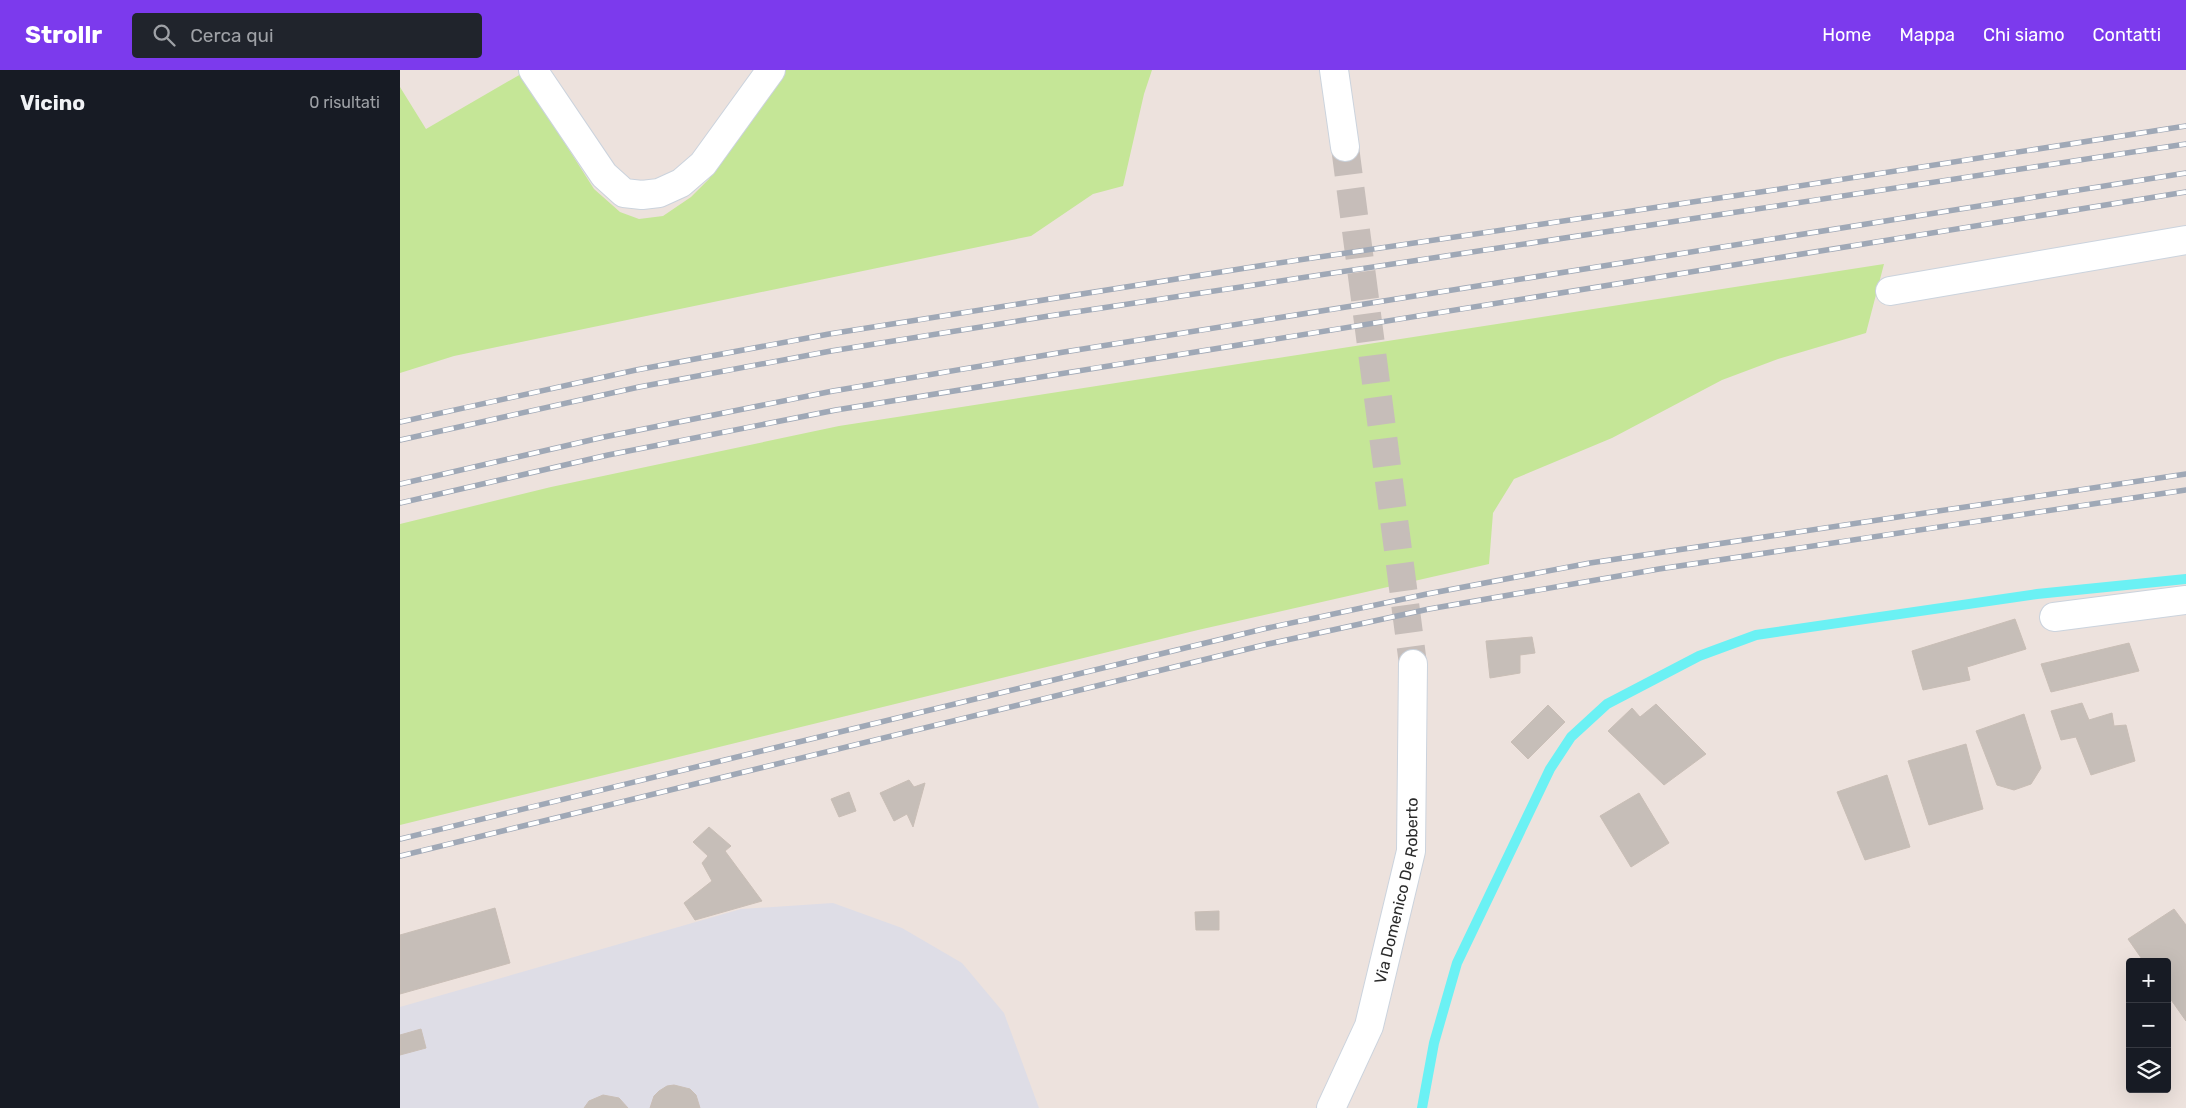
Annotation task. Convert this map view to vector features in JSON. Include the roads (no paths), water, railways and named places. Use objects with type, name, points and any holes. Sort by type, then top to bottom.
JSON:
[{"type":"street","points":[[533,70],[604,175],[624,193],[642,195],[659,193],[681,183],[703,164],[771,70]]},
{"type":"street","points":[[1334,70],[1345,147]]},
{"type":"street","points":[[1890,291],[2186,240]]},
{"type":"street","points":[[2054,617],[2186,600]]},
{"type":"street","name":"Via Domenico De Roberto","points":[[1331,1108],[1369,1026],[1411,851],[1413,664]]},
{"type":"waterway","points":[[1422,1108],[1434,1043],[1457,963],[1550,769],[1571,737],[1607,704],[1699,656],[1756,635],[2037,594],[2186,579]]},
{"type":"tunnel","points":[[1345,147],[1413,664]]},
{"type":"railway","points":[[400,422],[636,370],[829,334],[1265,265],[1767,191],[2186,126]]},
{"type":"railway","points":[[400,440],[639,387],[831,351],[1049,316],[2186,144]]},
{"type":"railway","points":[[400,484],[604,437],[833,391],[1064,352],[2186,173]]},
{"type":"railway","points":[[400,503],[608,455],[836,410],[2186,192]]},
{"type":"railway","points":[[400,839],[1263,629],[1427,594],[1590,563],[2186,474]]},
{"type":"railway","points":[[400,856],[1268,644],[1429,609],[1659,569],[2186,490]]}]
